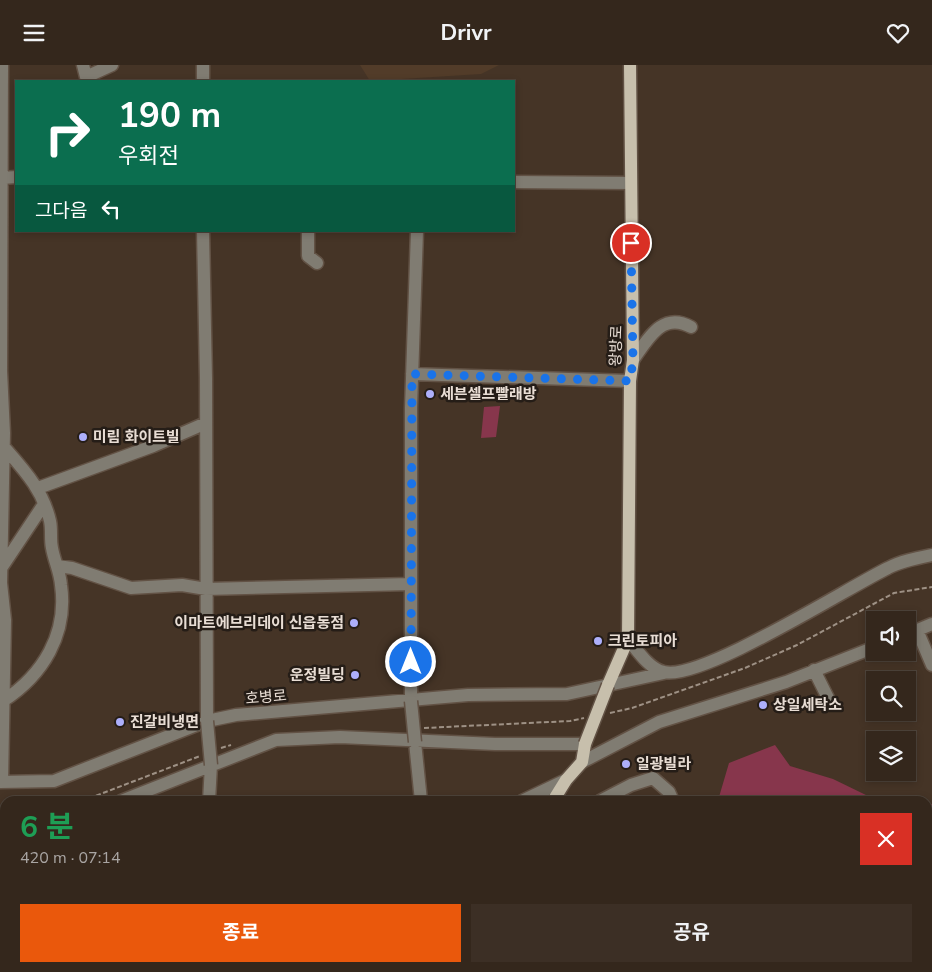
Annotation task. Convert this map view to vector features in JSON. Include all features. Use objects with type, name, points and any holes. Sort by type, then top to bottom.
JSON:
[{"type":"main road","name":"왕방로","points":[[585,744],[628,639],[630,381],[633,361],[630,65]]},
{"type":"main road","points":[[556,796],[566,780],[582,762],[585,744]]},
{"type":"street","points":[[1,782],[5,620],[1,583],[4,447],[0,371],[2,65]]},
{"type":"street","points":[[85,74],[112,65]]},
{"type":"street","points":[[203,65],[203,80]]},
{"type":"street","points":[[2,177],[15,177]]},
{"type":"street","points":[[515,181],[630,183]]},
{"type":"street","points":[[203,232],[207,721],[212,765],[209,796]]},
{"type":"street","points":[[308,232],[308,256],[317,263]]},
{"type":"street","points":[[417,232],[412,374],[410,584],[411,701],[420,796]]},
{"type":"street","points":[[633,361],[651,335],[669,321],[681,322],[691,327]]},
{"type":"street","points":[[412,374],[630,381]]},
{"type":"street","points":[[38,489],[153,446],[206,423]]},
{"type":"street","points":[[4,447],[38,489],[50,522],[51,547],[62,585],[61,624],[41,668],[22,689],[4,701]]},
{"type":"street","points":[[2,567],[44,504]]},
{"type":"street","name":"호병로","points":[[1,782],[54,781],[207,721],[236,715],[468,695],[567,694],[664,673],[682,672],[731,653],[890,567],[932,555]]},
{"type":"street","points":[[57,566],[72,568],[131,587],[182,585],[206,589],[410,584]]},
{"type":"street","points":[[916,630],[932,624]]},
{"type":"street","points":[[628,639],[650,664],[664,673]]},
{"type":"street","points":[[916,639],[932,665]]},
{"type":"street","points":[[582,762],[659,722],[814,670],[866,650]]},
{"type":"street","points":[[814,670],[828,700]]},
{"type":"street","points":[[133,796],[276,740],[340,737],[415,742],[585,744]]},
{"type":"street","points":[[610,796],[631,785],[653,778],[669,791],[671,796]]},
{"type":"street","points":[[532,796],[566,780]]},
{"type":"path","points":[[605,714],[632,708],[744,668],[797,645],[894,593],[932,587]]},
{"type":"path","points":[[570,721],[588,717]]},
{"type":"shaded area","points":[[360,65],[499,65],[481,74],[369,80]]},
{"type":"shaded area","points":[[500,406],[496,437],[481,438],[484,407]]},
{"type":"shaded area","points":[[775,745],[790,766],[833,779],[868,796],[719,796],[729,763]]},
{"type":"place","name":"세븐셀프빨래방","points":[[430,394]]},
{"type":"place","name":"미림 화이트빌","points":[[83,437]]},
{"type":"place","name":"이마트에브리데이 신읍동점","points":[[354,623]]},
{"type":"place","name":"크린토피아","points":[[598,641]]},
{"type":"place","name":"운정빌딩","points":[[355,675]]},
{"type":"place","name":"상일세탁소","points":[[763,705]]},
{"type":"place","name":"진갈비냉면","points":[[120,722]]},
{"type":"place","name":"일광빌라","points":[[626,764]]},
{"type":"route","points":[[411,662],[410,447],[412,374],[630,381],[633,361],[631,243]]}]
